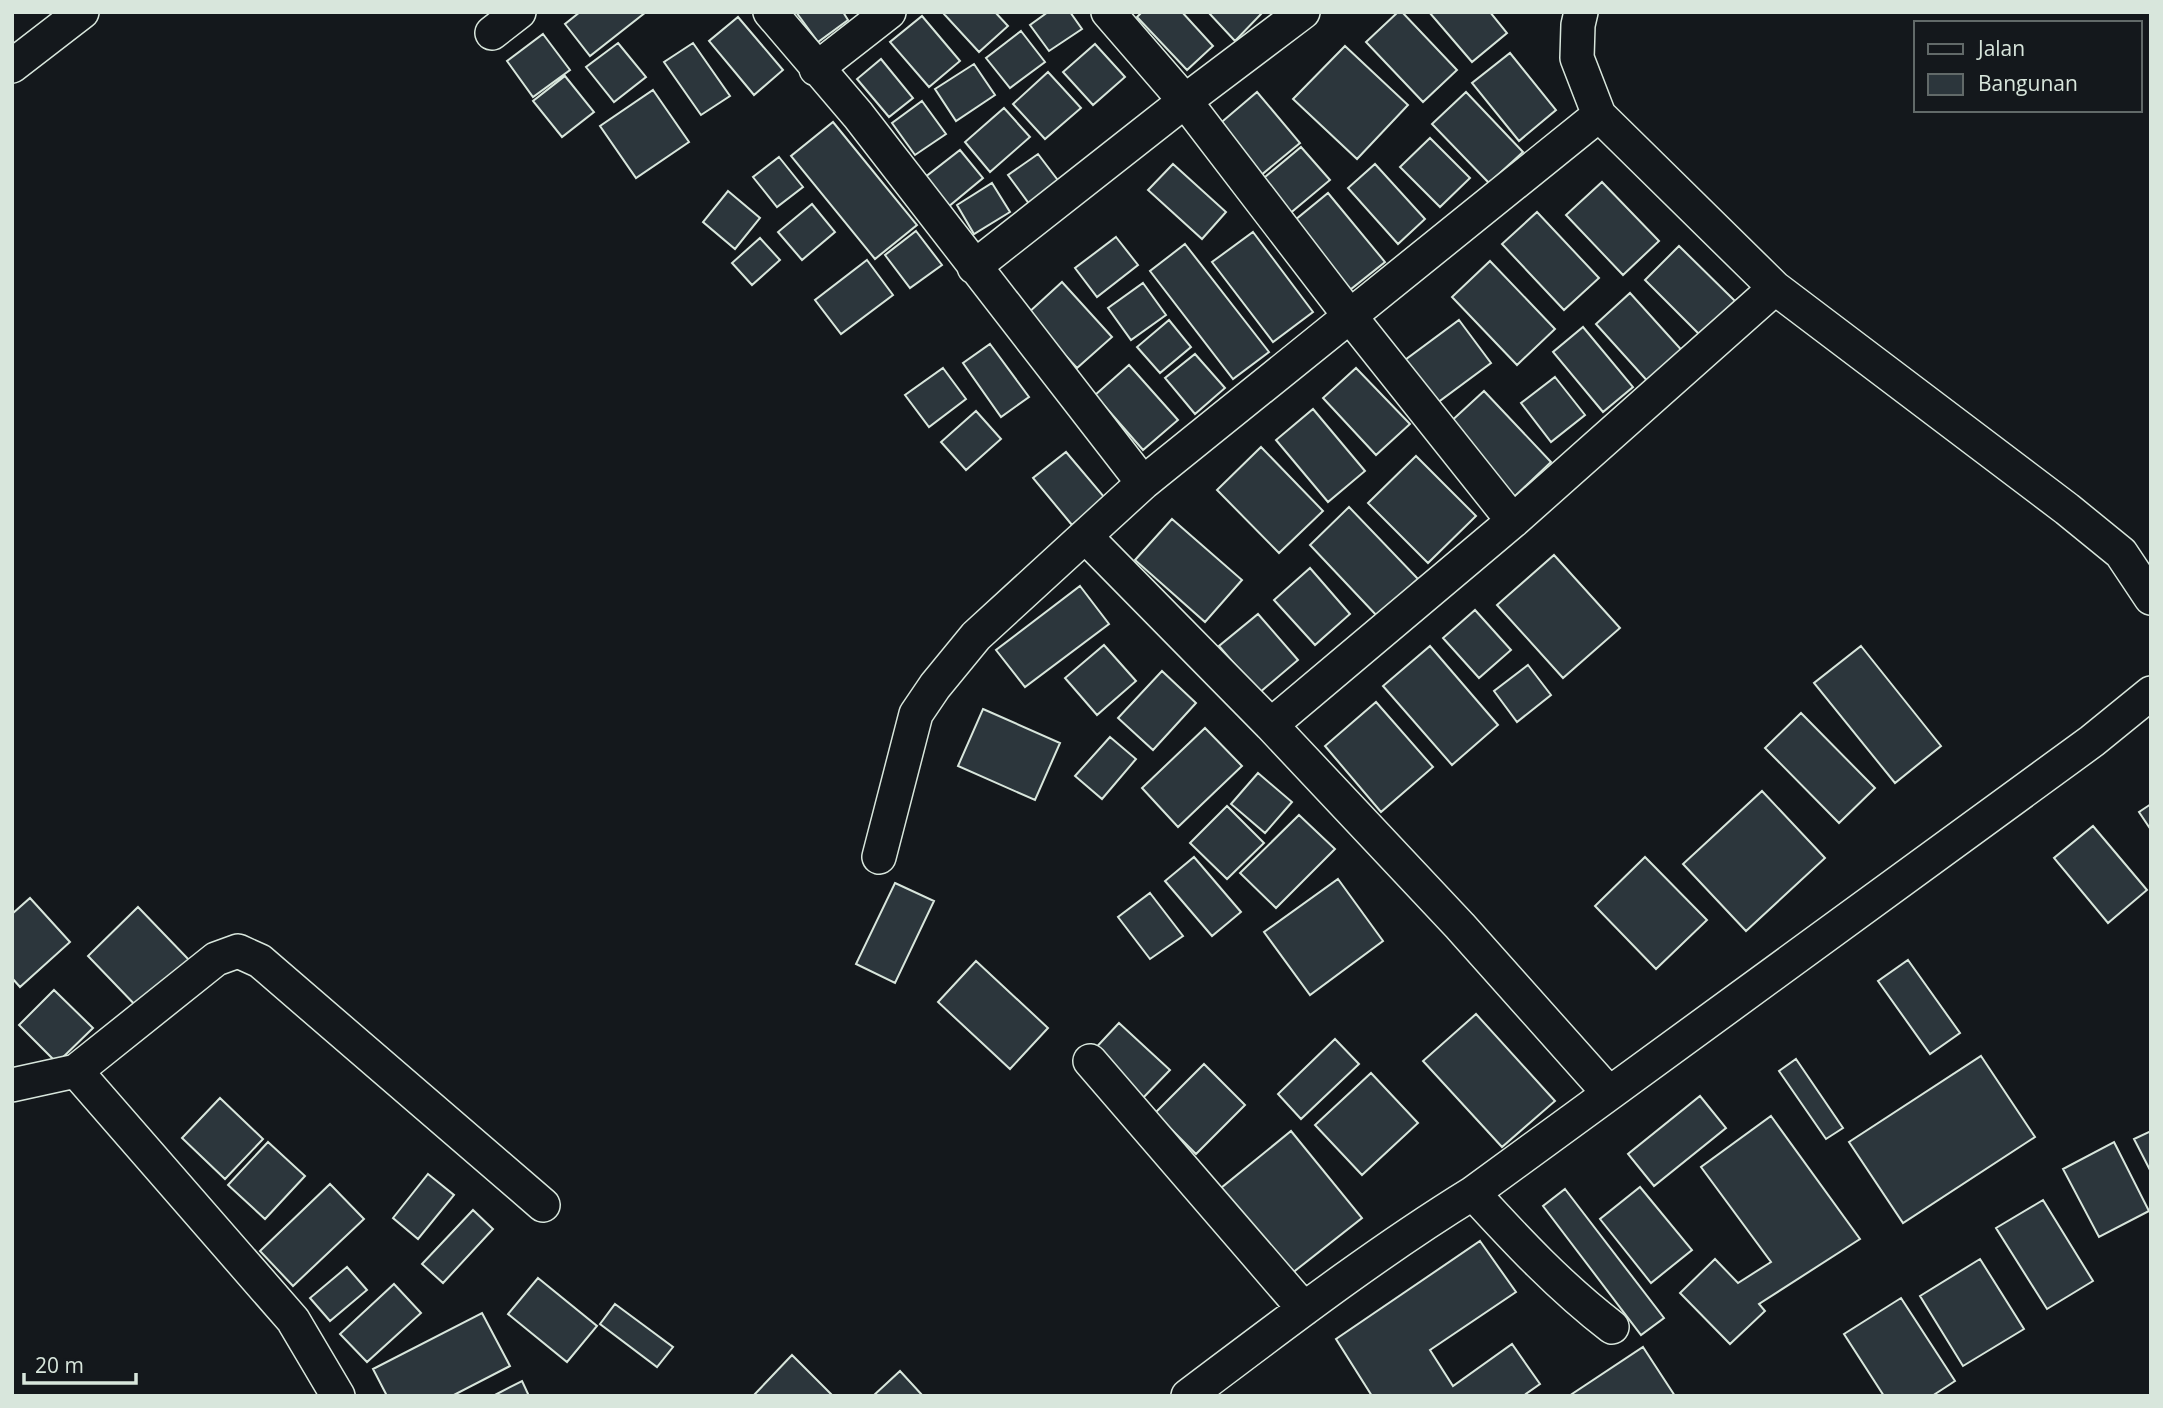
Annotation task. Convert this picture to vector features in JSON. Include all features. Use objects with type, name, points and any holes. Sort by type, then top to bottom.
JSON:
[{"type":"street","points":[[12,66],[82,12]]},
{"type":"street","points":[[492,33],[519,12]]},
{"type":"street","points":[[770,12],[858,115],[1143,483]]},
{"type":"street","points":[[816,69],[889,12]]},
{"type":"street","points":[[1108,12],[1185,101],[1349,315],[1513,521]]},
{"type":"street","points":[[974,267],[1303,12]]},
{"type":"street","points":[[1581,12],[1577,58],[1599,115],[1775,288],[2121,553],[2151,598]]},
{"type":"street","points":[[879,857],[916,714],[976,636],[1143,483],[1599,115]]},
{"type":"street","points":[[1272,725],[1513,521],[1775,288]]},
{"type":"street","points":[[1086,537],[1272,725],[1460,926],[1608,1092]]},
{"type":"street","points":[[1188,1396],[1438,1214],[1473,1193],[2081,749],[2151,693]]},
{"type":"street","points":[[12,1085],[76,1071],[216,959],[239,951],[260,961],[543,1205]]},
{"type":"street","points":[[1090,1061],[1304,1310]]},
{"type":"street","points":[[76,1071],[293,1320],[338,1396]]},
{"type":"street","points":[[1473,1193],[1550,1275],[1575,1299],[1612,1327]]},
{"type":"building","points":[[580,12],[646,12],[590,56],[565,24]]},
{"type":"building","points":[[796,12],[843,12],[848,20],[818,42]]},
{"type":"building","points":[[995,12],[1008,26],[979,52],[944,14]]},
{"type":"building","points":[[1048,12],[1070,12],[1082,29],[1049,51],[1030,25]]},
{"type":"building","points":[[1142,12],[1182,12],[1213,46],[1187,70],[1137,17]]},
{"type":"building","points":[[1208,12],[1263,12],[1235,41]]},
{"type":"building","points":[[1398,12],[1402,12],[1457,70],[1423,102],[1366,42]]},
{"type":"building","points":[[1429,12],[1490,12],[1507,33],[1472,62]]},
{"type":"building","points":[[922,16],[960,61],[929,87],[890,42]]},
{"type":"building","points":[[738,17],[783,70],[754,95],[709,41]]},
{"type":"building","points":[[1021,31],[1045,62],[1010,88],[986,58]]},
{"type":"building","points":[[543,34],[570,70],[533,97],[507,61]]},
{"type":"building","points":[[618,43],[646,77],[614,102],[586,67]]},
{"type":"building","points":[[693,43],[730,96],[701,115],[664,62]]},
{"type":"building","points":[[1095,44],[1125,77],[1093,105],[1063,72]]},
{"type":"building","points":[[1345,46],[1408,105],[1357,159],[1293,99]]},
{"type":"building","points":[[1510,53],[1556,110],[1519,141],[1472,83]]},
{"type":"building","points":[[881,59],[913,98],[889,117],[857,79]]},
{"type":"building","points":[[974,64],[995,95],[956,121],[935,89]]},
{"type":"building","points":[[1048,72],[1081,108],[1045,139],[1013,104]]},
{"type":"building","points":[[565,76],[594,112],[562,137],[533,101]]},
{"type":"building","points":[[653,90],[689,142],[636,178],[600,126]]},
{"type":"building","points":[[1257,92],[1300,143],[1260,176],[1217,126]]},
{"type":"building","points":[[1466,92],[1523,152],[1489,183],[1432,124]]},
{"type":"building","points":[[922,101],[946,134],[915,155],[892,123]]},
{"type":"building","points":[[1004,108],[1030,137],[990,172],[965,142]]},
{"type":"building","points":[[833,122],[917,225],[875,259],[791,156]]},
{"type":"building","points":[[1430,138],[1470,178],[1440,207],[1400,167]]},
{"type":"building","points":[[1301,147],[1330,180],[1288,215],[1259,182]]},
{"type":"building","points":[[960,150],[983,178],[948,207],[924,178]]},
{"type":"building","points":[[1038,154],[1060,183],[1030,205],[1008,175]]},
{"type":"building","points":[[779,157],[803,187],[777,207],[753,177]]},
{"type":"building","points":[[1173,164],[1226,212],[1202,239],[1148,190]]},
{"type":"building","points":[[1375,164],[1425,219],[1398,244],[1348,188]]},
{"type":"building","points":[[1602,182],[1659,241],[1623,275],[1566,215]]},
{"type":"building","points":[[992,183],[1010,212],[974,234],[957,205]]},
{"type":"building","points":[[728,191],[760,218],[735,249],[703,222]]},
{"type":"building","points":[[1328,193],[1385,262],[1346,293],[1289,225]]},
{"type":"building","points":[[812,204],[835,232],[802,260],[778,232]]},
{"type":"building","points":[[1537,212],[1599,278],[1564,310],[1502,244]]},
{"type":"building","points":[[916,231],[942,265],[910,288],[885,255]]},
{"type":"building","points":[[1253,232],[1313,312],[1273,342],[1212,262]]},
{"type":"building","points":[[1116,237],[1138,265],[1097,297],[1075,268]]},
{"type":"building","points":[[760,238],[780,260],[752,285],[732,263]]},
{"type":"building","points":[[1185,244],[1269,352],[1233,379],[1150,271]]},
{"type":"building","points":[[1679,246],[1735,301],[1700,335],[1645,280]]},
{"type":"building","points":[[867,260],[893,295],[841,334],[815,300]]},
{"type":"building","points":[[1490,261],[1555,329],[1517,365],[1452,297]]},
{"type":"building","points":[[1062,282],[1112,337],[1077,368],[1027,314]]},
{"type":"building","points":[[1143,283],[1166,315],[1131,340],[1108,308]]},
{"type":"building","points":[[1630,293],[1686,355],[1651,385],[1596,324]]},
{"type":"building","points":[[1169,320],[1191,347],[1160,373],[1137,347]]},
{"type":"building","points":[[1459,320],[1491,363],[1437,403],[1405,360]]},
{"type":"building","points":[[1583,327],[1633,387],[1603,412],[1553,352]]},
{"type":"building","points":[[990,344],[1029,397],[1001,417],[963,363]]},
{"type":"building","points":[[1195,354],[1225,388],[1195,414],[1165,378]]},
{"type":"building","points":[[1129,365],[1178,420],[1143,450],[1095,395]]},
{"type":"building","points":[[943,368],[966,399],[929,427],[905,395]]},
{"type":"building","points":[[1356,368],[1410,424],[1376,455],[1323,398]]},
{"type":"building","points":[[1555,377],[1585,415],[1551,442],[1521,403]]},
{"type":"building","points":[[1484,391],[1551,462],[1514,497],[1447,425]]},
{"type":"building","points":[[1313,409],[1365,471],[1328,502],[1276,440]]},
{"type":"building","points":[[976,411],[1001,439],[966,470],[941,442]]},
{"type":"building","points":[[1261,447],[1323,511],[1279,553],[1217,490]]},
{"type":"building","points":[[1066,452],[1105,498],[1072,525],[1033,478]]},
{"type":"building","points":[[1416,456],[1476,516],[1428,563],[1368,503]]},
{"type":"building","points":[[1349,507],[1418,579],[1378,617],[1310,545]]},
{"type":"building","points":[[1172,519],[1242,580],[1205,622],[1135,560]]},
{"type":"building","points":[[1554,555],[1620,628],[1563,678],[1497,605]]},
{"type":"building","points":[[1310,568],[1350,614],[1315,645],[1274,600]]},
{"type":"building","points":[[1080,586],[1109,624],[1025,687],[996,650]]},
{"type":"building","points":[[1475,610],[1511,650],[1479,678],[1443,638]]},
{"type":"building","points":[[1258,614],[1298,660],[1259,693],[1219,646]]},
{"type":"building","points":[[1104,645],[1136,681],[1097,715],[1065,678]]},
{"type":"building","points":[[1430,646],[1498,725],[1452,765],[1383,686]]},
{"type":"building","points":[[1861,646],[1941,746],[1895,783],[1814,683]]},
{"type":"building","points":[[1528,665],[1551,695],[1517,722],[1494,691]]},
{"type":"building","points":[[1162,671],[1196,703],[1153,750],[1118,718]]},
{"type":"building","points":[[1376,702],[1433,767],[1381,812],[1325,746]]},
{"type":"building","points":[[983,709],[1060,743],[1035,800],[958,766]]},
{"type":"building","points":[[1801,713],[1875,788],[1839,823],[1765,748]]},
{"type":"building","points":[[1205,728],[1242,766],[1178,827],[1142,788]]},
{"type":"building","points":[[1110,737],[1136,759],[1102,799],[1075,776]]},
{"type":"building","points":[[1258,773],[1292,802],[1265,833],[1231,804]]},
{"type":"building","points":[[1762,791],[1825,858],[1746,931],[1683,864]]},
{"type":"building","points":[[2151,804],[2151,830],[2139,812]]},
{"type":"building","points":[[1227,806],[1264,843],[1227,879],[1190,843]]},
{"type":"building","points":[[1299,815],[1335,849],[1276,908],[1240,873]]},
{"type":"building","points":[[2093,826],[2147,890],[2108,923],[2054,858]]},
{"type":"building","points":[[1194,857],[1241,912],[1212,936],[1165,881]]},
{"type":"building","points":[[1645,857],[1707,920],[1656,969],[1595,906]]},
{"type":"building","points":[[1338,879],[1383,941],[1310,995],[1264,932]]},
{"type":"building","points":[[895,883],[934,901],[895,983],[856,964]]},
{"type":"building","points":[[1150,893],[1183,936],[1150,959],[1118,917]]},
{"type":"building","points":[[30,898],[70,942],[20,987],[12,978],[12,914]]},
{"type":"building","points":[[138,907],[190,961],[140,1010],[88,956]]},
{"type":"building","points":[[1908,960],[1960,1033],[1930,1054],[1878,981]]},
{"type":"building","points":[[976,961],[1048,1028],[1010,1069],[938,1002]]},
{"type":"building","points":[[54,990],[93,1028],[57,1063],[19,1025]]},
{"type":"building","points":[[1476,1014],[1555,1101],[1502,1147],[1423,1061]]},
{"type":"building","points":[[1119,1023],[1170,1070],[1140,1101],[1090,1054]]},
{"type":"building","points":[[1335,1039],[1359,1064],[1301,1119],[1278,1094]]},
{"type":"building","points":[[1981,1056],[2035,1137],[1903,1223],[1849,1142]]},
{"type":"building","points":[[1796,1059],[1843,1128],[1826,1139],[1779,1071]]},
{"type":"building","points":[[1204,1064],[1245,1105],[1196,1154],[1155,1113]]},
{"type":"building","points":[[1371,1073],[1418,1123],[1362,1175],[1315,1125]]},
{"type":"building","points":[[1700,1096],[1726,1128],[1654,1186],[1628,1154]]},
{"type":"building","points":[[220,1098],[263,1139],[225,1179],[182,1138]]},
{"type":"building","points":[[1771,1116],[1860,1239],[1759,1304],[1765,1311],[1730,1344],[1680,1293],[1715,1259],[1738,1283],[1771,1262],[1701,1167]]},
{"type":"building","points":[[1291,1131],[1362,1218],[1291,1274],[1221,1188]]},
{"type":"building","points":[[2151,1131],[2151,1172],[2134,1139]]},
{"type":"building","points":[[268,1142],[305,1176],[265,1219],[228,1185]]},
{"type":"building","points":[[2114,1142],[2149,1211],[2099,1237],[2063,1169]]},
{"type":"building","points":[[428,1174],[454,1195],[418,1239],[393,1218]]},
{"type":"building","points":[[330,1184],[364,1219],[293,1286],[260,1251]]},
{"type":"building","points":[[1640,1187],[1692,1250],[1651,1283],[1600,1219]]},
{"type":"building","points":[[1565,1189],[1664,1318],[1641,1335],[1543,1206]]},
{"type":"building","points":[[2043,1200],[2093,1281],[2047,1309],[1996,1228]]},
{"type":"building","points":[[473,1210],[493,1229],[443,1283],[422,1264]]},
{"type":"building","points":[[1480,1241],[1516,1292],[1430,1350],[1453,1386],[1512,1344],[1540,1384],[1523,1396],[1372,1396],[1336,1339]]},
{"type":"building","points":[[1980,1259],[2024,1329],[1963,1366],[1920,1296]]},
{"type":"building","points":[[347,1267],[367,1290],[330,1321],[310,1298]]},
{"type":"building","points":[[538,1278],[597,1326],[567,1362],[508,1314]]},
{"type":"building","points":[[394,1284],[421,1313],[367,1362],[340,1334]]},
{"type":"building","points":[[1901,1298],[1955,1381],[1932,1396],[1884,1396],[1844,1334]]},
{"type":"building","points":[[615,1304],[673,1347],[657,1367],[600,1324]]},
{"type":"building","points":[[482,1313],[510,1366],[452,1396],[387,1396],[373,1369]]},
{"type":"building","points":[[1643,1347],[1675,1396],[1569,1396]]},
{"type":"building","points":[[792,1355],[833,1396],[753,1396]]},
{"type":"building","points":[[900,1371],[923,1396],[873,1396]]},
{"type":"building","points":[[522,1381],[529,1396],[493,1396]]}]
